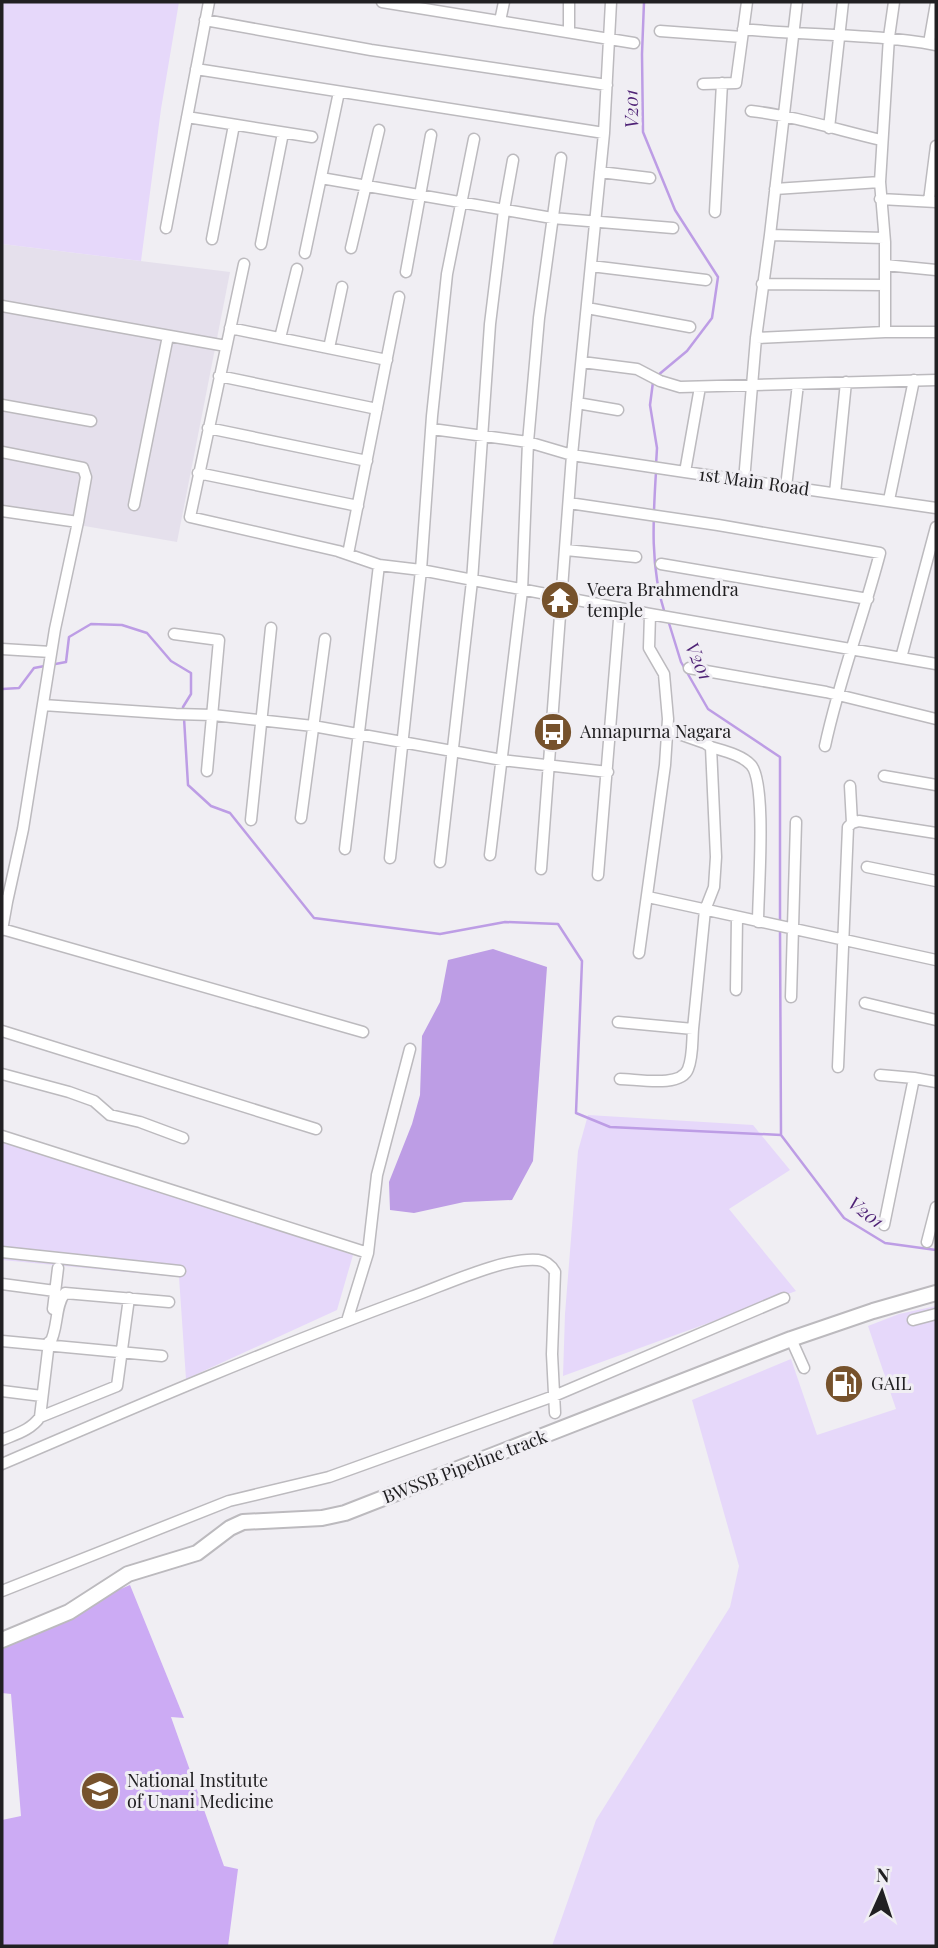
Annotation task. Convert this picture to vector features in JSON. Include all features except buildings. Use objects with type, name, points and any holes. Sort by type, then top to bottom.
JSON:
[{"type":"street","points":[[166,228],[209,2]]},
{"type":"street","points":[[382,2],[414,4],[634,43]]},
{"type":"street","points":[[453,13],[455,2]]},
{"type":"street","points":[[500,21],[504,2]]},
{"type":"street","points":[[569,2],[569,32]]},
{"type":"street","points":[[541,869],[572,455],[604,133],[611,2]]},
{"type":"street","points":[[703,83],[736,83],[747,2]]},
{"type":"street","points":[[744,481],[755,338],[770,236],[797,2]]},
{"type":"street","points":[[829,128],[843,2]]},
{"type":"street","points":[[885,332],[884,238],[880,199],[881,140],[894,2]]},
{"type":"street","points":[[660,31],[889,37],[932,44],[936,3]]},
{"type":"street","points":[[205,20],[384,52],[607,85]]},
{"type":"street","points":[[196,69],[604,133]]},
{"type":"street","points":[[716,212],[722,83]]},
{"type":"street","points":[[305,253],[339,92]]},
{"type":"street","points":[[751,111],[783,114],[881,140]]},
{"type":"street","points":[[187,117],[312,137]]},
{"type":"street","points":[[212,239],[234,124]]},
{"type":"street","points":[[351,248],[379,130]]},
{"type":"street","points":[[261,244],[282,132]]},
{"type":"street","points":[[406,272],[431,135]]},
{"type":"street","points":[[390,858],[421,570],[447,274],[474,139]]},
{"type":"street","points":[[880,199],[932,201],[936,146]]},
{"type":"street","points":[[491,856],[522,591],[528,442],[561,158]]},
{"type":"street","points":[[440,862],[472,581],[490,324],[513,160]]},
{"type":"street","points":[[600,172],[650,178]]},
{"type":"street","points":[[321,178],[552,218],[673,228]]},
{"type":"street","points":[[775,189],[880,182]]},
{"type":"street","points":[[770,236],[884,238]]},
{"type":"street","points":[[244,264],[190,517],[348,554],[379,565],[421,570],[522,591],[936,664]]},
{"type":"street","points":[[885,265],[936,270]]},
{"type":"street","points":[[591,266],[706,280]]},
{"type":"street","points":[[280,338],[297,269]]},
{"type":"street","points":[[762,284],[885,285]]},
{"type":"street","points":[[329,348],[342,287]]},
{"type":"street","points":[[348,554],[399,297]]},
{"type":"street","points":[[2,306],[226,346]]},
{"type":"street","points":[[587,308],[690,327]]},
{"type":"street","points":[[230,328],[387,360]]},
{"type":"street","points":[[755,338],[936,332]]},
{"type":"street","points":[[134,505],[168,336]]},
{"type":"street","points":[[582,362],[637,369],[660,381],[680,387],[936,380]]},
{"type":"street","points":[[219,376],[377,410]]},
{"type":"street","points":[[889,500],[914,380]]},
{"type":"street","points":[[835,493],[846,382]]},
{"type":"street","points":[[786,487],[798,384]]},
{"type":"street","points":[[685,472],[700,387]]},
{"type":"street","points":[[577,403],[618,410]]},
{"type":"street","points":[[2,405],[91,421]]},
{"type":"street","points":[[208,428],[367,461]]},
{"type":"street","name":"1st Main Road","points":[[432,429],[528,442],[572,455],[936,508]]},
{"type":"street","points":[[2,452],[83,468],[86,477],[51,655],[23,829],[5,901],[2,930],[363,1032]]},
{"type":"street","points":[[198,473],[358,506]]},
{"type":"street","points":[[569,503],[880,553],[853,648],[836,694],[825,746]]},
{"type":"street","points":[[2,511],[78,522]]},
{"type":"street","points":[[901,658],[936,527]]},
{"type":"street","points":[[566,550],[636,556]]},
{"type":"street","points":[[662,564],[867,599]]},
{"type":"street","points":[[345,849],[379,565]]},
{"type":"street","points":[[598,875],[620,608]]},
{"type":"street","points":[[639,953],[668,730],[664,674],[649,648],[650,614]]},
{"type":"street","points":[[251,820],[271,628]]},
{"type":"street","points":[[174,634],[219,640],[207,771]]},
{"type":"street","points":[[301,818],[325,639]]},
{"type":"street","points":[[2,649],[51,655]]},
{"type":"street","points":[[689,668],[836,694],[936,719]]},
{"type":"street","points":[[43,705],[213,715],[313,726],[502,760],[608,772]]},
{"type":"street","points":[[668,730],[734,755],[750,764],[757,776],[760,810],[758,922]]},
{"type":"street","points":[[620,1079],[673,1081],[683,1077],[691,1057],[705,910],[714,887],[716,857],[711,747]]},
{"type":"street","points":[[884,776],[936,785]]},
{"type":"street","points":[[838,1067],[848,827],[852,823],[850,786]]},
{"type":"street","points":[[792,997],[796,822]]},
{"type":"street","points":[[852,823],[880,824],[936,833]]},
{"type":"street","points":[[867,867],[936,881]]},
{"type":"street","points":[[648,897],[936,960]]},
{"type":"street","points":[[736,990],[737,917]]},
{"type":"street","points":[[865,1003],[936,1020]]},
{"type":"street","points":[[618,1022],[693,1029]]},
{"type":"street","points":[[2,1031],[316,1129]]},
{"type":"street","points":[[347,1321],[368,1253],[377,1175],[410,1049]]},
{"type":"street","points":[[2,1074],[69,1092],[94,1101],[110,1115],[140,1122],[183,1138]]},
{"type":"street","points":[[880,1075],[936,1082]]},
{"type":"street","points":[[884,1225],[914,1078]]},
{"type":"street","points":[[2,1136],[368,1253]]},
{"type":"street","points":[[927,1242],[936,1207]]},
{"type":"street","points":[[2,1252],[180,1271]]},
{"type":"street","points":[[2,1464],[276,1348],[500,1266],[527,1261],[544,1261],[551,1265],[555,1272],[552,1354],[555,1413]]},
{"type":"street","points":[[2,1440],[26,1430],[40,1417],[58,1268]]},
{"type":"street","points":[[2,1284],[55,1291]]},
{"type":"street","points":[[49,1345],[55,1335],[61,1298],[65,1293],[169,1302]]},
{"type":"street","name":"BWSSB Pipeline track","points":[[2,1640],[69,1612],[128,1574],[197,1553],[230,1528],[243,1522],[322,1518],[345,1513],[790,1339],[936,1293]]},
{"type":"street","points":[[40,1417],[117,1386],[129,1298]]},
{"type":"street","points":[[2,1591],[229,1501],[329,1477],[554,1396],[784,1298]]},
{"type":"street","points":[[913,1320],[936,1314]]},
{"type":"street","points":[[790,1339],[804,1368]]},
{"type":"street","points":[[2,1341],[162,1356]]},
{"type":"street","points":[[2,1391],[42,1396]]},
{"type":"shaded area","points":[[2,2],[179,2],[161,109],[141,261],[2,244]]},
{"type":"shaded area","points":[[2,244],[230,272],[177,542],[73,524],[2,507]]},
{"type":"shaded area","points":[[493,949],[547,967],[533,1161],[512,1200],[464,1202],[414,1213],[390,1210],[389,1182],[412,1124],[420,1095],[422,1036],[440,1002],[448,960]]},
{"type":"shaded area","points":[[588,1115],[753,1125],[790,1170],[729,1209],[796,1291],[563,1376],[565,1314],[578,1151]]},
{"type":"shaded area","points":[[2,1141],[353,1255],[337,1310],[186,1379],[179,1277],[2,1260]]},
{"type":"shaded area","points":[[936,1306],[936,1946],[552,1946],[596,1820],[730,1607],[739,1566],[692,1400],[791,1359],[817,1435],[896,1409],[868,1326],[899,1314]]},
{"type":"shaded area","name":"National Institute of Unani Medicine","points":[[130,1585],[184,1718],[171,1717],[224,1866],[238,1869],[228,1946],[2,1946],[2,1820],[21,1816],[11,1694],[2,1693],[2,1639]]},
{"type":"waterway","name":"V201","points":[[644,2],[643,132],[675,210],[718,277],[712,318],[687,351],[657,376]]},
{"type":"waterway","name":"V201","points":[[653,382],[650,405],[657,448],[656,465]]},
{"type":"waterway","name":"V201","points":[[656,472],[655,561],[665,614]]},
{"type":"waterway","name":"V201","points":[[668,620],[681,662],[708,709],[780,757],[780,923]]},
{"type":"waterway","points":[[2,689],[19,688],[34,668],[66,662],[69,637],[91,624],[122,625],[147,633],[171,661],[191,673],[191,694],[183,711]]},
{"type":"waterway","points":[[184,718],[188,785],[211,806],[230,813],[314,918],[440,934],[505,922],[558,924],[582,961],[576,1113],[610,1127],[781,1135]]},
{"type":"waterway","name":"V201","points":[[780,929],[781,1135],[844,1218],[885,1243],[936,1250]]},
{"type":"place","name":"Veera Brahmendra temple","points":[[560,600]]},
{"type":"place","name":"Annapurna Nagara","points":[[553,732]]},
{"type":"place","name":"GAIL","points":[[844,1384]]},
{"type":"place","name":"National Institute of Unani Medicine","points":[[100,1791]]}]
